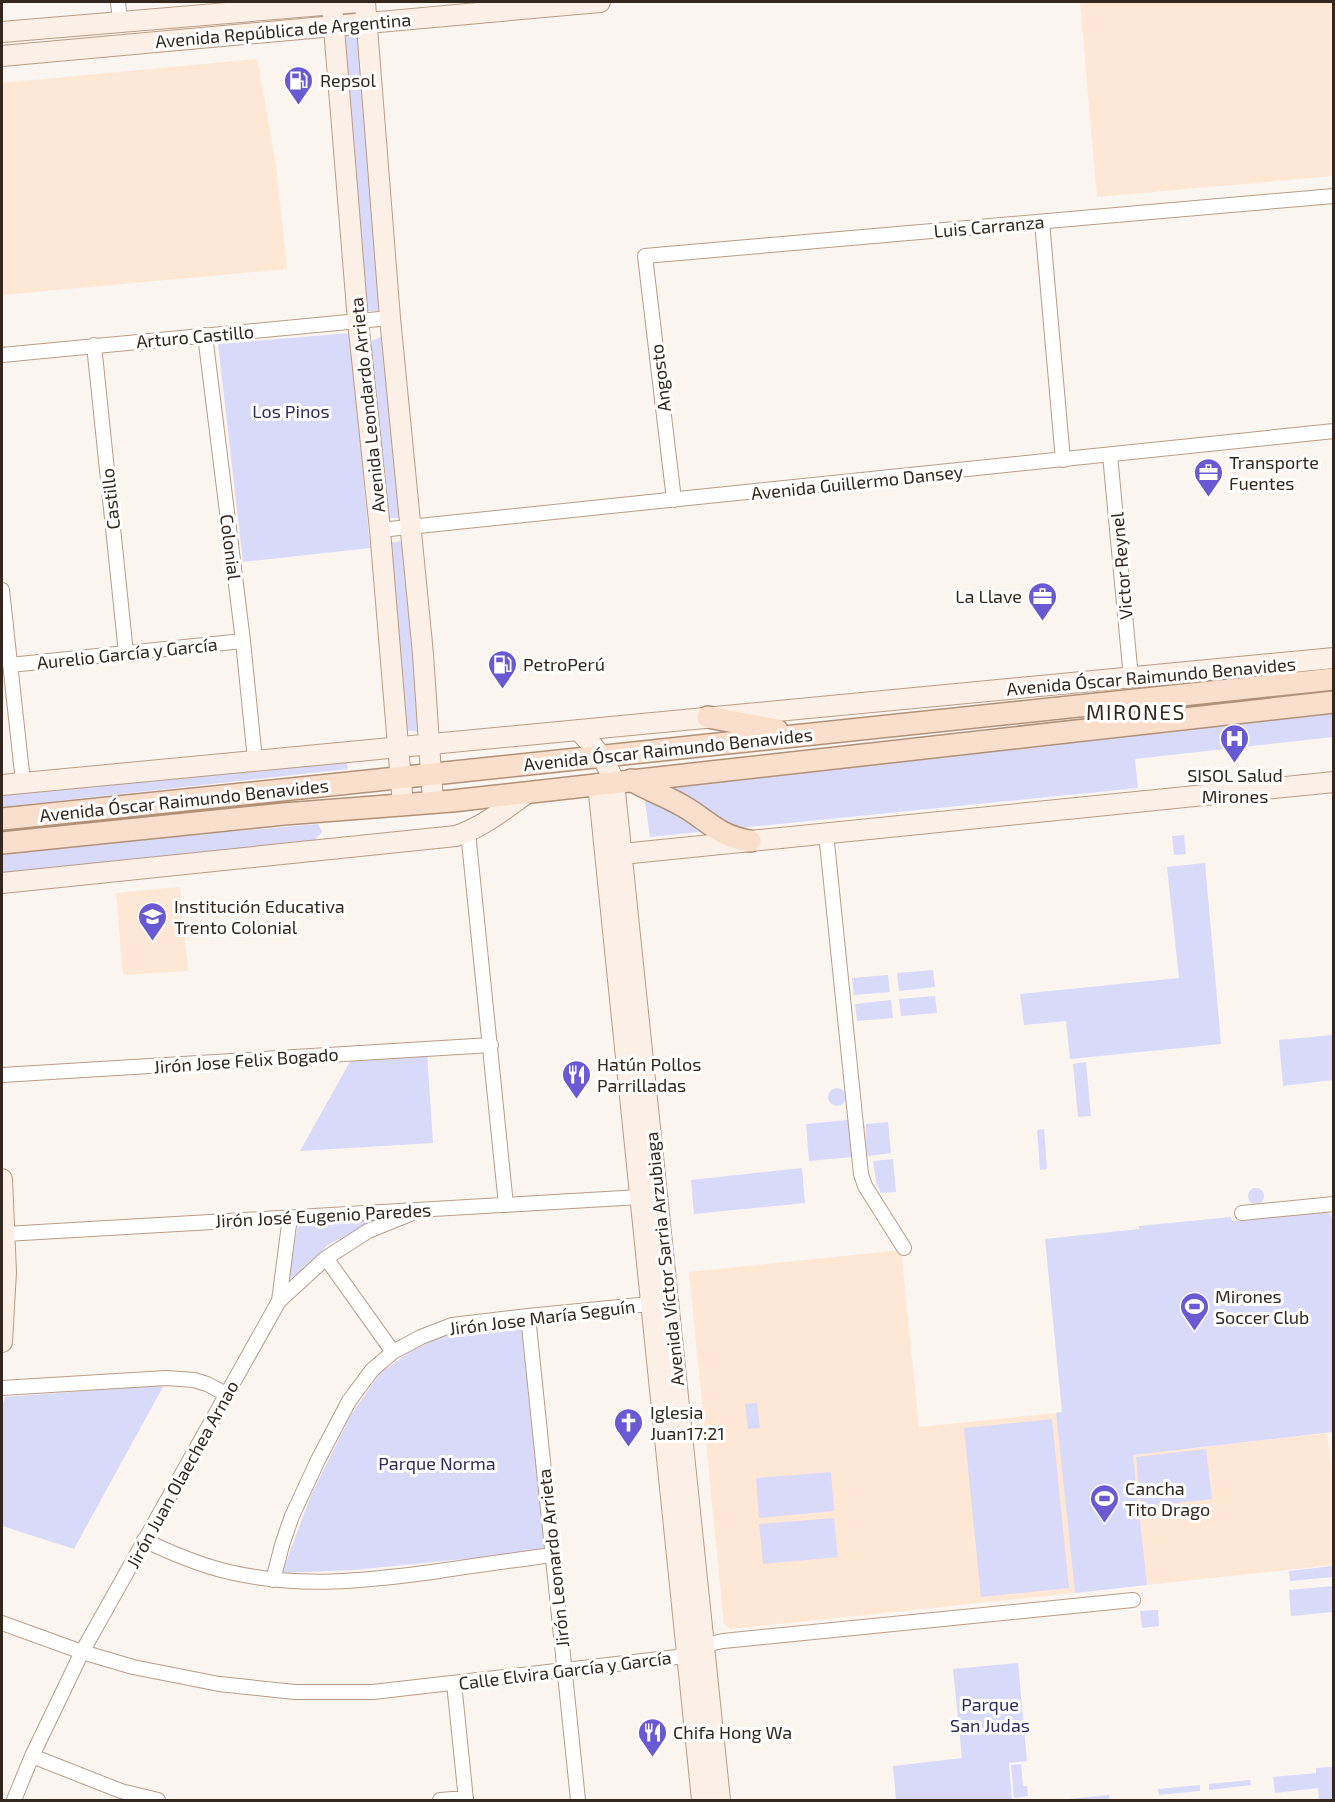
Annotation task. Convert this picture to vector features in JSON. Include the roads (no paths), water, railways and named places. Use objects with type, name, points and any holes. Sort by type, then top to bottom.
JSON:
[{"type":"main road","name":"Avenida Óscar Raimundo Benavides","points":[[2,819],[400,779],[798,734],[1334,678]]},
{"type":"main road","name":"Avenida Óscar Raimundo Benavides","points":[[2,843],[284,814],[434,803],[1334,702]]},
{"type":"main road","points":[[708,717],[798,734]]},
{"type":"main road","points":[[614,782],[680,804],[719,831],[750,841]]},
{"type":"street","name":"Avenida República de Argentina","points":[[2,32],[119,11],[358,2]]},
{"type":"street","name":"Avenida Leondardo Arrieta","points":[[365,2],[390,318],[423,654],[434,803]]},
{"type":"street","name":"Avenida República de Argentina","points":[[2,56],[600,2]]},
{"type":"street","name":"Avenida Leondardo Arrieta","points":[[332,4],[358,321],[380,530],[403,805]]},
{"type":"street","name":"Luis Carranza","points":[[645,256],[1334,196]]},
{"type":"street","points":[[1042,222],[1063,460]]},
{"type":"street","name":"Angosto","points":[[645,256],[674,500]]},
{"type":"street","name":"Arturo Castillo","points":[[2,355],[390,318]]},
{"type":"street","name":"Colonial","points":[[205,335],[243,641],[255,760]]},
{"type":"street","name":"Castillo","points":[[94,345],[126,653]]},
{"type":"street","name":"Avenida Guillermo Dansey","points":[[380,530],[1334,431]]},
{"type":"street","name":"Victor Reynel","points":[[1110,455],[1131,678]]},
{"type":"street","points":[[2,590],[23,782]]},
{"type":"street","name":"Aurelio García y García","points":[[10,665],[243,641]]},
{"type":"street","name":"Avenida Óscar Raimundo Benavides","points":[[2,785],[1334,658]]},
{"type":"street","name":"Avenida Víctor Sarria Arzubiaga","points":[[578,730],[601,757],[614,782],[660,1303],[695,1650],[702,1800]]},
{"type":"street","name":"Avenida Víctor Sarria Arzubiaga","points":[[614,782],[640,1197],[660,1303]]},
{"type":"street","points":[[622,854],[1334,782]]},
{"type":"street","name":"Avenida Óscar Raimundo Benavides","points":[[2,883],[444,838],[468,832],[527,793]]},
{"type":"street","points":[[468,832],[506,1204]]},
{"type":"street","points":[[826,833],[861,1174],[865,1186],[904,1248]]},
{"type":"street","name":"Jirón Jose Felix Bogado","points":[[2,1075],[491,1045]]},
{"type":"street","points":[[2,1179],[6,1272],[2,1342]]},
{"type":"street","name":"Jirón José Eugenio Paredes","points":[[5,1234],[640,1197]]},
{"type":"street","points":[[1242,1214],[1334,1204]]},
{"type":"street","name":"Jirón Juan Olaechea Arnao","points":[[14,1800],[32,1756],[82,1652],[279,1301],[326,1258],[368,1231],[420,1210]]},
{"type":"street","points":[[279,1301],[290,1217]]},
{"type":"street","points":[[326,1258],[393,1353]]},
{"type":"street","name":"Jirón Jose María Seguín","points":[[273,1580],[292,1516],[349,1401],[372,1370],[393,1353],[421,1337],[452,1326],[660,1303]]},
{"type":"street","name":"Jirón Leonardo Arrieta","points":[[528,1316],[578,1800]]},
{"type":"street","points":[[2,1388],[180,1378],[207,1384],[226,1394]]},
{"type":"street","points":[[144,1540],[183,1558],[226,1571],[273,1580],[323,1583],[374,1580],[553,1555]]},
{"type":"street","name":"Calle Elvira García y García","points":[[2,1623],[82,1652],[133,1667],[219,1684],[295,1692],[373,1692],[676,1657],[723,1641],[1134,1600]]},
{"type":"street","name":"Avenida Víctor Sarria Arzubiaga","points":[[695,1650],[720,1800]]},
{"type":"street","points":[[440,1800],[466,1799],[454,1683]]},
{"type":"street","points":[[32,1756],[121,1791],[158,1800]]},
{"type":"place","name":"Repsol","points":[[299,106]]},
{"type":"place","name":"Transporte Fuentes","points":[[1208,498]]},
{"type":"place","name":"La Llave","points":[[1043,622]]},
{"type":"place","name":"PetroPerú","points":[[502,690]]},
{"type":"place","name":"SISOL Salud Mirones","points":[[1235,764]]},
{"type":"place","name":"Institución Educativa Trento Colonial","points":[[153,942]]},
{"type":"place","name":"Hatún Pollos Parrilladas","points":[[576,1100]]},
{"type":"place","name":"Mirones Soccer Club","points":[[1194,1332]]},
{"type":"place","name":"Iglesia Juan17:21","points":[[629,1448]]},
{"type":"place","name":"Cancha Tito Drago","points":[[1104,1524]]},
{"type":"place","name":"Chifa Hong Wa","points":[[652,1758]]},
{"type":"district","name":"MIRONES","points":[[1136,711]]},
{"type":"park label","name":"Los Pinos","points":[[291,411]]},
{"type":"park label","name":"Parque Norma","points":[[437,1463]]},
{"type":"park label","name":"Parque San Judas","points":[[990,1714]]}]
